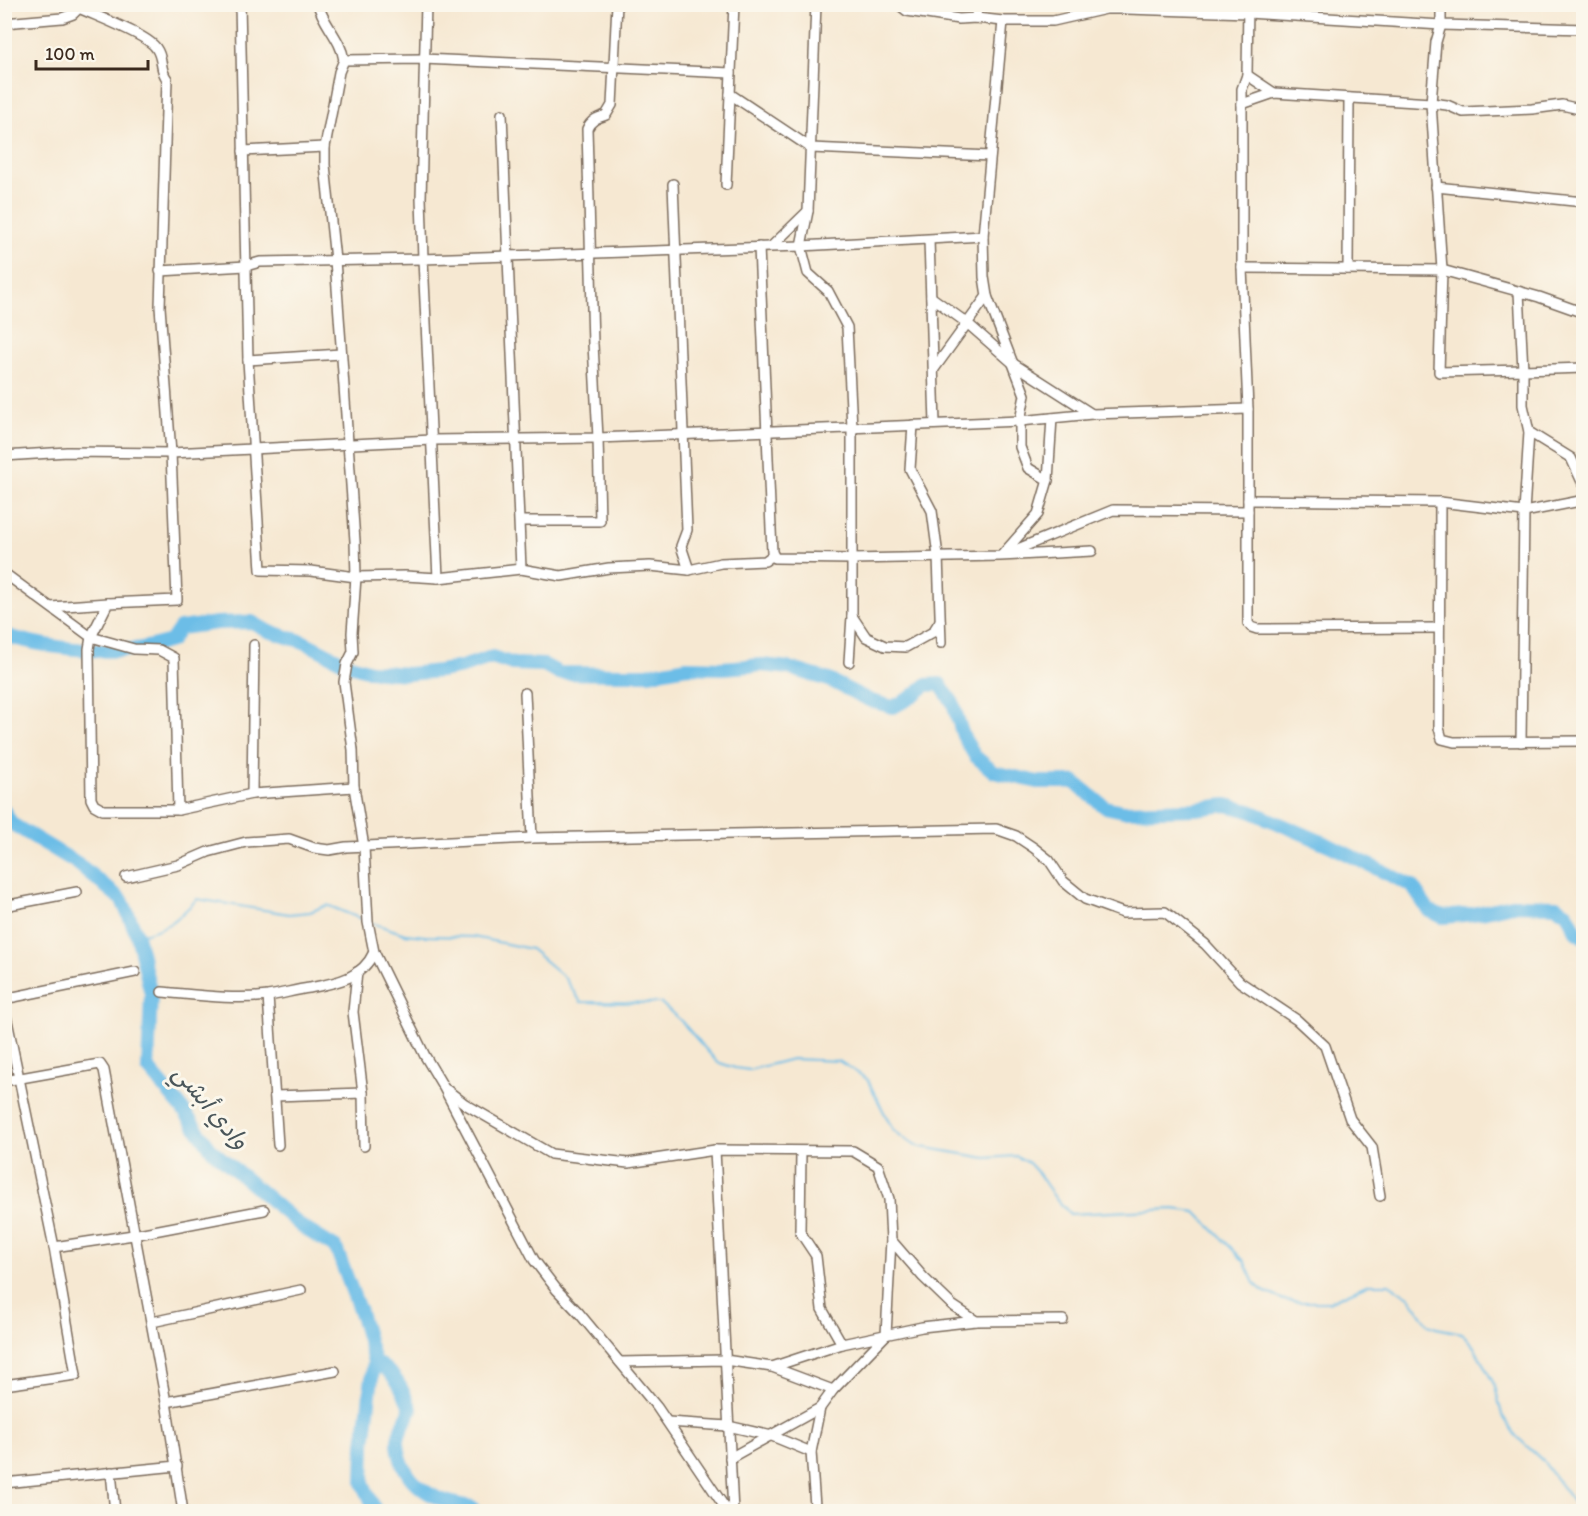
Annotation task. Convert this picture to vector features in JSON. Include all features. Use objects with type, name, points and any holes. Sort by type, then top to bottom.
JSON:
[{"type":"street","points":[[240,4],[248,360],[261,570],[311,571],[356,578],[405,576],[438,578],[521,569],[561,576],[609,568],[650,566],[689,570],[721,563],[765,561],[773,555]]},
{"type":"street","points":[[318,4],[340,45],[344,60],[339,72],[325,147],[325,165],[348,444],[356,578],[353,652],[347,664],[344,682],[353,750],[354,787],[364,847],[368,922],[374,952],[425,1056],[534,1260],[668,1422],[728,1512]]},
{"type":"street","points":[[426,4],[421,198],[438,578]]},
{"type":"street","points":[[520,521],[600,521],[587,129],[589,123],[606,115],[610,110],[617,4]]},
{"type":"street","points":[[726,184],[734,4]]},
{"type":"street","points":[[816,4],[808,211],[801,246],[808,273],[828,291],[847,327],[852,428],[852,616],[849,662]]},
{"type":"street","points":[[898,4],[907,11],[959,19],[1003,21],[1053,21],[1106,9],[1248,9],[1442,25],[1584,29]]},
{"type":"street","points":[[976,18],[977,4]]},
{"type":"street","points":[[1441,4],[1442,25],[1436,42],[1431,103],[1442,270],[1439,372],[1584,368]]},
{"type":"street","points":[[4,23],[62,18],[74,14],[79,6],[150,41],[161,59],[161,72],[166,79],[160,307],[171,453],[177,600],[51,607]]},
{"type":"street","points":[[1248,9],[1247,75],[1242,88],[1242,268],[1248,409],[1248,623],[1257,629],[1439,628]]},
{"type":"street","points":[[1003,21],[983,236],[987,296],[1025,395],[1020,421],[1020,447],[1028,468],[1048,480]]},
{"type":"street","points":[[344,60],[423,59],[731,74]]},
{"type":"street","points":[[1247,75],[1274,93]]},
{"type":"street","points":[[1242,104],[1274,93],[1431,103],[1447,105],[1463,112],[1532,109],[1562,105],[1584,110]]},
{"type":"street","points":[[730,94],[811,148],[990,156]]},
{"type":"street","points":[[1348,269],[1349,98]]},
{"type":"street","points":[[502,114],[521,569]]},
{"type":"street","points":[[243,151],[325,147]]},
{"type":"street","points":[[673,184],[687,530],[681,546],[689,570]]},
{"type":"street","points":[[1436,187],[1584,202]]},
{"type":"street","points":[[772,246],[808,211]]},
{"type":"street","points":[[160,271],[246,266],[260,262],[508,257],[590,252],[801,246],[983,236]]},
{"type":"street","points":[[929,240],[935,424]]},
{"type":"street","points":[[759,247],[773,555]]},
{"type":"street","points":[[1242,268],[1442,270],[1584,313]]},
{"type":"street","points":[[1519,292],[1523,405],[1529,432],[1524,512],[1521,742]]},
{"type":"street","points":[[934,369],[987,296]]},
{"type":"street","points":[[931,297],[967,323],[1014,364],[1092,414]]},
{"type":"street","points":[[248,360],[341,354]]},
{"type":"street","points":[[4,456],[67,452],[171,453],[255,450],[432,440],[517,440],[767,432],[1020,421],[1092,414],[1248,409]]},
{"type":"street","points":[[1000,556],[1038,514],[1048,480],[1052,418]]},
{"type":"street","points":[[913,425],[910,469],[932,511],[938,556],[941,643]]},
{"type":"street","points":[[1529,432],[1571,458],[1584,486]]},
{"type":"street","points":[[1248,500],[1440,502],[1524,512],[1580,501],[1584,498]]},
{"type":"street","points":[[1440,502],[1438,728],[1442,739],[1454,742],[1584,741]]},
{"type":"street","points":[[1000,556],[1113,510],[1248,511]]},
{"type":"street","points":[[773,555],[779,559],[852,559],[1000,556],[1092,551]]},
{"type":"street","points":[[4,573],[91,637],[134,649],[159,650],[174,658],[178,810]]},
{"type":"street","points":[[108,603],[91,637],[89,649],[91,799],[94,805],[103,810],[178,810],[252,794],[354,787]]},
{"type":"street","points":[[852,616],[866,637],[885,646],[906,647],[933,633],[940,621]]},
{"type":"street","points":[[252,794],[254,645]]},
{"type":"street","points":[[525,693],[532,838]]},
{"type":"street","points":[[126,877],[177,866],[208,852],[246,842],[289,840],[321,849],[532,838],[996,828],[1016,836],[1049,860],[1058,876],[1085,899],[1124,913],[1165,912],[1205,944],[1240,982],[1297,1020],[1325,1046],[1350,1119],[1372,1147],[1380,1196]]},
{"type":"street","points":[[4,906],[77,892]]},
{"type":"street","points":[[162,992],[203,996],[268,996],[340,982],[357,972],[371,959],[374,952]]},
{"type":"street","points":[[4,999],[135,972]]},
{"type":"street","points":[[357,972],[353,1012],[363,1093],[364,1146]]},
{"type":"street","points":[[268,996],[278,1146]]},
{"type":"street","points":[[4,1006],[54,1247],[76,1375],[4,1385]]},
{"type":"street","points":[[4,1082],[100,1064],[102,1067],[133,1235],[152,1322],[183,1512]]},
{"type":"street","points":[[444,1088],[465,1104],[551,1154],[628,1163],[715,1150],[853,1151],[878,1166],[889,1199],[891,1240],[886,1335],[833,1389],[820,1408],[811,1452],[815,1506]]},
{"type":"street","points":[[275,1096],[363,1093]]},
{"type":"street","points":[[715,1150],[733,1512]]},
{"type":"street","points":[[801,1152],[800,1232],[816,1256],[822,1309],[842,1344]]},
{"type":"street","points":[[54,1247],[133,1235],[264,1210]]},
{"type":"street","points":[[891,1240],[923,1277],[952,1305],[976,1321]]},
{"type":"street","points":[[152,1322],[301,1290]]},
{"type":"street","points":[[772,1367],[842,1344],[922,1327],[976,1321],[1063,1320]]},
{"type":"street","points":[[620,1362],[724,1359],[772,1367],[833,1389]]},
{"type":"street","points":[[166,1402],[335,1371]]},
{"type":"street","points":[[730,1458],[820,1408]]},
{"type":"street","points":[[668,1422],[728,1426],[772,1436],[811,1452]]},
{"type":"street","points":[[4,1483],[177,1466]]},
{"type":"street","points":[[111,1472],[115,1512]]},
{"type":"waterway","points":[[4,635],[35,643],[103,651],[144,648],[171,641],[180,628],[217,623],[252,622],[268,631],[304,642],[347,664],[370,671],[407,674],[440,671],[462,667],[492,657],[513,664],[544,665],[559,673],[648,674],[687,667],[722,668],[762,665],[789,668],[829,680],[871,701],[893,707],[910,698],[926,685],[940,684],[953,703],[963,736],[975,756],[994,772],[1038,782],[1074,782],[1105,807],[1123,811],[1196,809],[1226,805],[1250,811],[1329,845],[1412,886],[1429,911],[1443,917],[1473,914],[1512,905],[1556,906],[1567,913],[1576,931],[1584,938]]},
{"type":"waterway","name":"وادي أبشي","points":[[4,811],[12,824],[77,863],[122,900],[137,935],[151,994],[148,1068],[181,1107],[212,1150],[302,1227],[336,1248],[360,1312],[374,1361],[364,1444],[363,1483],[376,1512]]},
{"type":"waterway","points":[[137,935],[171,923],[197,899],[289,914],[310,912],[327,905],[364,920]]},
{"type":"waterway","points":[[372,923],[405,934],[473,937],[531,949],[564,977],[581,1002],[661,1003],[681,1021],[717,1062],[735,1068],[749,1070],[792,1059],[839,1061],[867,1079],[893,1130],[908,1141],[921,1147],[986,1158],[1016,1156],[1029,1163],[1070,1214],[1174,1209],[1196,1212],[1244,1261],[1254,1283],[1263,1291],[1284,1300],[1328,1302],[1369,1284],[1389,1284],[1409,1297],[1429,1325],[1462,1333],[1474,1347],[1495,1386],[1502,1415],[1516,1436],[1543,1461],[1577,1507]]},
{"type":"waterway","points":[[374,1361],[397,1381],[411,1409],[398,1439],[401,1458],[406,1470],[422,1489],[433,1496],[458,1505],[472,1507],[475,1512]]}]
